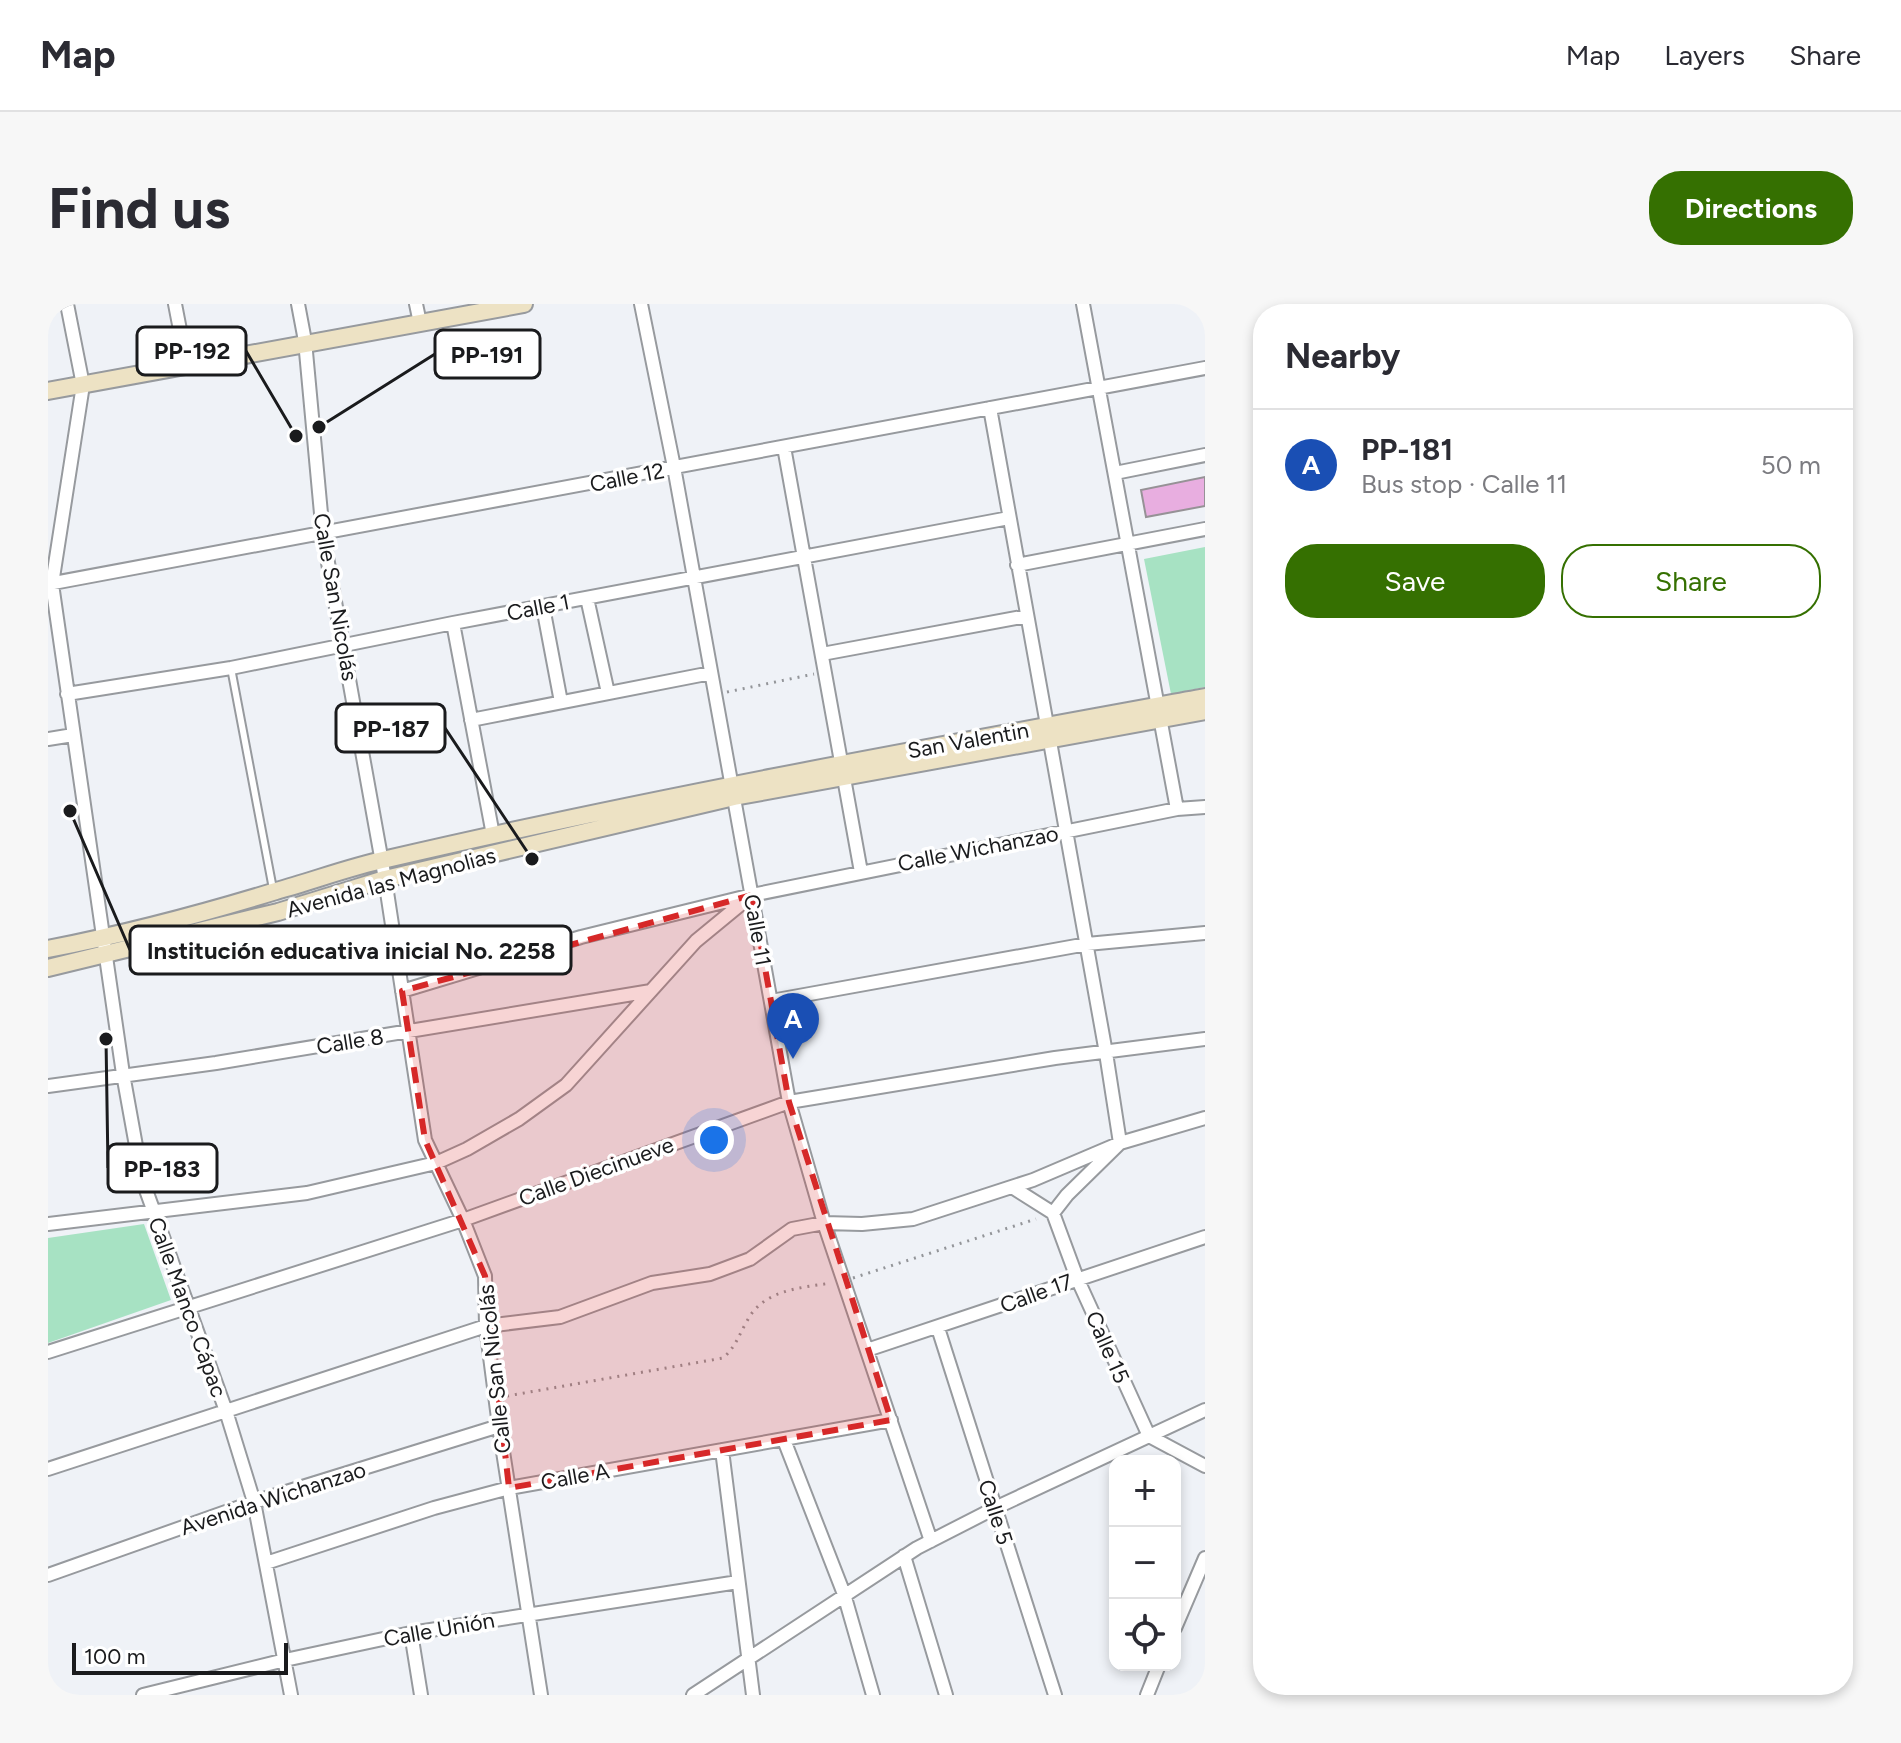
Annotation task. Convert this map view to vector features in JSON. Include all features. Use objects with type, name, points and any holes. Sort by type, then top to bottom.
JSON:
[{"type":"main road","points":[[48,391],[524,304]]},
{"type":"main road","name":"San Valentin","points":[[733,791],[1158,712],[1205,697]]},
{"type":"main road","name":"San Valentin","points":[[1158,712],[1205,711]]},
{"type":"main road","name":"Avenida las Magnolias","points":[[48,949],[103,938],[382,860],[493,835],[733,791]]},
{"type":"main road","name":"Avenida las Magnolias","points":[[48,968],[278,912],[385,879],[733,791]]},
{"type":"street","points":[[67,304],[83,385]]},
{"type":"street","points":[[175,304],[187,366]]},
{"type":"street","name":"Calle San Nicolás","points":[[298,304],[305,343],[323,535],[382,860],[425,1140],[463,1220],[485,1276],[486,1326],[495,1398],[541,1695]]},
{"type":"street","points":[[416,304],[420,323]]},
{"type":"street","name":"Calle 11","points":[[641,304],[674,467],[789,1102],[824,1223],[931,1541]]},
{"type":"street","points":[[1083,304],[1177,809]]},
{"type":"street","name":"Calle 12","points":[[50,584],[1205,368]]},
{"type":"street","name":"Calle Manco Cápac","points":[[83,385],[50,584],[123,1074],[142,1179],[152,1212],[226,1411],[254,1502],[291,1695]]},
{"type":"street","points":[[990,408],[1120,1143]]},
{"type":"street","points":[[784,447],[861,872]]},
{"type":"street","points":[[1115,473],[1205,455]]},
{"type":"street","name":"Calle 1","points":[[67,694],[231,668],[1009,518]]},
{"type":"street","points":[[1017,565],[1205,529]]},
{"type":"street","points":[[587,598],[608,693]]},
{"type":"street","points":[[543,607],[561,702]]},
{"type":"street","points":[[822,654],[1027,616]]},
{"type":"street","points":[[453,623],[493,835]]},
{"type":"street","points":[[471,720],[711,673]]},
{"type":"street","points":[[48,739],[73,735]]},
{"type":"street","name":"Calle Wichanzao","points":[[402,991],[581,937],[752,895],[1177,809],[1205,807]]},
{"type":"street","points":[[48,1224],[307,1193],[436,1163],[467,1149],[519,1119],[566,1085],[696,941],[752,895]]},
{"type":"street","points":[[771,1001],[1087,944],[1205,933]]},
{"type":"street","name":"Calle 8","points":[[48,1086],[216,1063],[651,991]]},
{"type":"street","name":"Calle Diecinueve","points":[[48,1352],[463,1220],[789,1102],[1055,1058],[1205,1039]]},
{"type":"street","points":[[48,1469],[486,1326],[560,1317],[652,1283],[710,1274],[750,1259],[792,1229],[824,1223],[862,1224],[913,1219],[1012,1187],[1120,1143],[1205,1118]]},
{"type":"street","points":[[1012,1187],[1053,1213],[1120,1143]]},
{"type":"street","name":"Calle 15","points":[[1053,1213],[1077,1278],[1149,1436]]},
{"type":"street","name":"Calle 17","points":[[867,1350],[1205,1237]]},
{"type":"street","name":"Calle 5","points":[[938,1328],[1055,1695]]},
{"type":"street","points":[[693,1695],[904,1556],[995,1508],[1205,1410]]},
{"type":"street","name":"Calle A","points":[[266,1563],[434,1508],[509,1488],[891,1420]]},
{"type":"street","name":"Avenida Wichanzao","points":[[48,1575],[254,1502],[499,1426]]},
{"type":"street","points":[[1149,1436],[1205,1466]]},
{"type":"street","points":[[784,1440],[844,1594],[873,1695]]},
{"type":"street","points":[[722,1450],[753,1695]]},
{"type":"street","points":[[904,1556],[946,1695]]},
{"type":"street","points":[[1181,1614],[1205,1558]]},
{"type":"street","name":"Calle Unión","points":[[143,1695],[411,1633],[738,1582]]},
{"type":"street","points":[[411,1633],[421,1695]]},
{"type":"street","points":[[1147,1695],[1157,1671]]},
{"type":"lane","points":[[231,668],[274,892]]},
{"type":"path","points":[[715,695],[825,672]]},
{"type":"path","points":[[495,1398],[723,1358],[732,1351],[748,1318],[762,1303],[781,1291],[844,1281],[1053,1213]]},
{"type":"highlighted area","points":[[752,895],[789,1102],[891,1420],[509,1488],[485,1276],[425,1140],[402,991]]},
{"type":"green space","points":[[1205,547],[1205,687],[1171,694],[1144,559]]},
{"type":"green space","points":[[144,1224],[171,1300],[48,1343],[48,1238]]},
{"type":"building","points":[[1205,477],[1205,506],[1146,517],[1141,490]]},
{"type":"place","name":"PP-191","points":[[319,427]]},
{"type":"place","name":"PP-192","points":[[296,436]]},
{"type":"place","name":"Institución educativa inicial No. 2258","points":[[70,811]]},
{"type":"place","name":"PP-187","points":[[532,859]]},
{"type":"place","name":"PP-183","points":[[106,1039]]},
{"type":"place","name":"PP-181","points":[[793,1059]]}]
